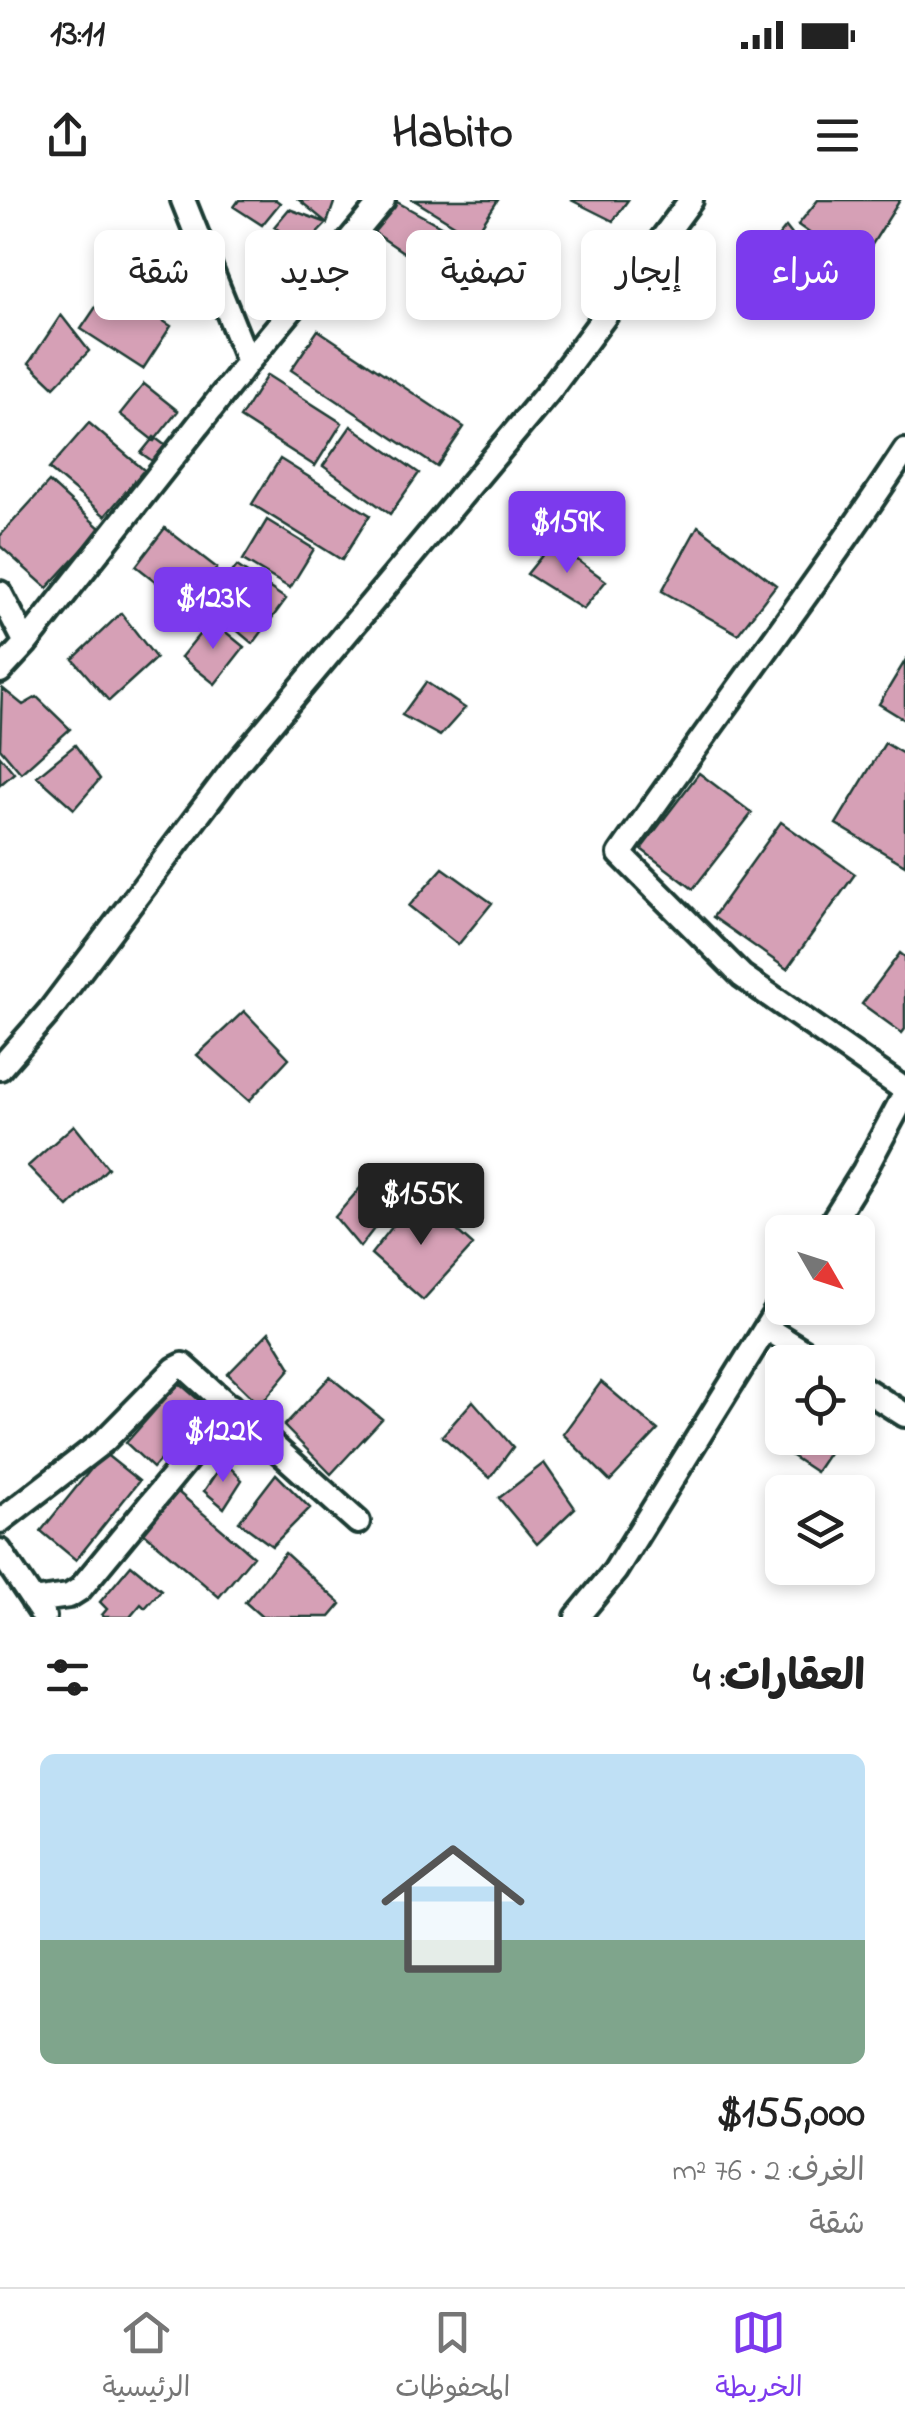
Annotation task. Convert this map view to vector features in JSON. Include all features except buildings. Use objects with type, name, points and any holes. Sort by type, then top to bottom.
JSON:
[{"type":"street","points":[[183,200],[248,362]]},
{"type":"street","points":[[0,671],[383,200]]},
{"type":"street","points":[[0,1068],[48,1012],[236,765],[550,390],[691,200]]},
{"type":"street","points":[[837,1215],[905,1092],[742,976],[620,854],[828,567],[905,452]]},
{"type":"street","points":[[0,592],[26,643]]},
{"type":"street","points":[[577,1617],[615,1571],[768,1325]]},
{"type":"street","points":[[766,1328],[794,1345]]},
{"type":"street","points":[[0,1521],[104,1442],[175,1369],[184,1365],[358,1522]]},
{"type":"street","points":[[875,1396],[905,1415]]},
{"type":"street","points":[[0,1551],[39,1609],[80,1590],[231,1406]]}]
